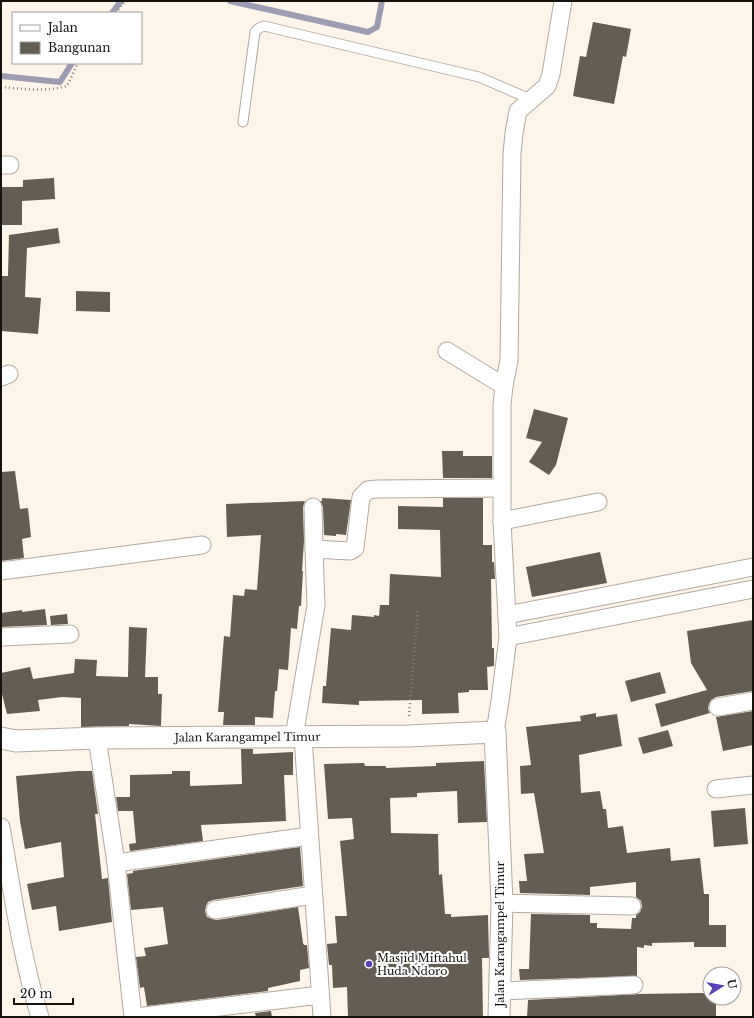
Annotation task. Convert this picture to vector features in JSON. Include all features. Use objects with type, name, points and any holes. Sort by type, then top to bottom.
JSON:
[{"type":"street","name":"Jalan Karangampel Timur","points":[[499,1017],[502,902],[495,732],[508,637],[502,521],[502,405],[509,360],[512,147],[518,111],[530,99],[547,86],[551,74],[564,1]]},
{"type":"street","points":[[447,351],[504,386]]},
{"type":"street","points":[[314,549],[350,551],[355,548],[361,497],[368,490],[502,488]]},
{"type":"street","points":[[502,521],[598,502]]},
{"type":"street","points":[[313,507],[316,605],[298,737],[309,836],[322,1017]]},
{"type":"street","points":[[1,572],[202,545]]},
{"type":"street","points":[[507,615],[753,567]]},
{"type":"street","points":[[508,637],[753,589]]},
{"type":"street","points":[[1,637],[70,634]]},
{"type":"street","points":[[718,708],[753,701]]},
{"type":"street","name":"Jalan Karangampel Timur","points":[[1,738],[16,741],[97,738],[408,736],[495,732]]},
{"type":"street","points":[[97,738],[116,863],[134,1017],[221,1012],[320,995]]},
{"type":"street","points":[[716,789],[753,785]]},
{"type":"street","points":[[1,827],[6,879],[34,998],[40,1017]]},
{"type":"street","points":[[116,863],[309,836]]},
{"type":"street","points":[[215,910],[313,895]]},
{"type":"street","points":[[502,902],[632,906]]},
{"type":"street","points":[[500,991],[634,985]]},
{"type":"lane","points":[[243,122],[255,32],[264,26],[479,77],[530,99]]},
{"type":"path","points":[[117,12],[125,1]]},
{"type":"path","points":[[1,87],[56,89],[67,86],[78,64]]},
{"type":"path","points":[[408,736],[418,609]]},
{"type":"building","points":[[593,22],[631,29],[626,57],[623,56],[614,104],[573,96],[580,56],[586,57]]},
{"type":"building","points":[[54,178],[55,199],[22,201],[22,225],[1,225],[1,187],[23,187],[23,180]]},
{"type":"building","points":[[58,228],[60,243],[27,248],[25,297],[41,298],[38,334],[1,331],[1,276],[8,276],[9,235]]},
{"type":"building","points":[[76,291],[110,292],[110,312],[76,311]]},
{"type":"building","points":[[534,409],[568,418],[556,465],[549,475],[529,462],[542,442],[526,438]]},
{"type":"building","points":[[442,451],[463,451],[463,456],[492,456],[492,478],[443,478]]},
{"type":"building","points":[[15,471],[20,509],[28,508],[31,537],[22,539],[24,558],[1,561],[1,472]]},
{"type":"building","points":[[322,498],[351,500],[346,535],[324,535],[323,507],[320,501],[322,501]]},
{"type":"building","points":[[443,498],[483,498],[483,545],[492,545],[492,562],[494,562],[495,579],[491,579],[492,648],[494,648],[494,666],[487,667],[488,690],[469,690],[469,692],[458,693],[459,713],[422,714],[422,700],[359,701],[359,705],[322,703],[323,686],[326,686],[331,628],[351,630],[352,615],[379,616],[380,605],[389,605],[390,574],[441,577],[440,530],[398,529],[398,506],[443,507]]},
{"type":"building","points":[[305,501],[303,507],[304,541],[301,606],[299,606],[297,629],[291,628],[288,670],[279,669],[277,691],[275,691],[273,718],[255,717],[255,725],[223,725],[224,712],[218,712],[224,636],[230,637],[233,595],[244,596],[245,589],[257,590],[261,535],[227,537],[226,504]]},
{"type":"building","points":[[600,552],[607,583],[532,597],[526,567]]},
{"type":"building","points":[[45,609],[47,625],[1,627],[1,613]]},
{"type":"building","points":[[67,614],[68,624],[51,625],[50,616]]},
{"type":"building","points":[[753,620],[753,691],[716,697],[711,700],[709,704],[708,709],[710,713],[661,727],[655,704],[707,690],[691,663],[687,631]]},
{"type":"building","points":[[129,627],[147,628],[145,677],[158,677],[158,694],[162,694],[161,726],[129,724],[129,726],[81,727],[81,698],[62,697],[38,700],[40,711],[7,714],[1,690],[1,673],[30,667],[33,679],[74,673],[75,659],[97,660],[96,676],[128,677]]},
{"type":"building","points":[[660,672],[666,693],[631,702],[625,681]]},
{"type":"building","points":[[753,711],[753,745],[723,751],[716,717]]},
{"type":"building","points":[[596,713],[596,717],[617,714],[622,746],[579,755],[581,793],[600,791],[603,809],[606,809],[608,828],[623,826],[627,853],[670,848],[671,861],[700,858],[704,894],[709,894],[709,925],[726,925],[726,947],[694,947],[694,942],[652,943],[652,946],[644,945],[644,948],[637,947],[637,976],[520,980],[519,969],[529,969],[531,914],[590,915],[590,923],[597,923],[597,928],[631,929],[632,918],[636,918],[636,915],[640,912],[642,907],[641,901],[636,897],[636,882],[590,887],[590,895],[520,893],[519,881],[527,881],[524,854],[544,853],[534,793],[521,794],[520,766],[531,765],[526,727],[581,721],[580,716]]},
{"type":"building","points":[[668,730],[673,746],[643,754],[638,738]]},
{"type":"building","points":[[241,749],[253,749],[253,754],[293,752],[293,775],[284,775],[286,821],[201,825],[203,841],[130,851],[129,844],[136,843],[133,811],[118,811],[116,797],[130,797],[130,775],[172,774],[172,771],[190,771],[190,786],[242,784]]},
{"type":"building","points":[[484,761],[487,822],[458,823],[457,791],[417,793],[417,797],[390,798],[391,833],[438,834],[439,875],[442,874],[445,914],[451,914],[451,917],[488,915],[489,958],[482,958],[483,1017],[348,1017],[347,987],[333,988],[332,965],[329,965],[327,944],[337,943],[335,916],[347,916],[340,841],[354,839],[352,818],[328,819],[324,764],[364,763],[365,766],[386,766],[386,768],[436,766],[436,763]]},
{"type":"building","points":[[92,771],[98,814],[95,814],[102,879],[108,878],[112,922],[59,931],[56,906],[32,910],[27,884],[64,877],[61,842],[25,849],[20,821],[16,776]]},
{"type":"building","points":[[745,808],[748,844],[714,847],[711,811]]},
{"type":"building","points":[[300,847],[303,886],[213,900],[208,902],[205,911],[207,917],[217,920],[298,907],[303,943],[304,945],[307,945],[309,968],[300,970],[300,981],[268,988],[268,991],[147,1006],[144,987],[140,988],[136,957],[146,956],[144,948],[168,944],[163,907],[131,910],[127,874],[133,873],[133,871]]},
{"type":"building","points":[[702,993],[702,1006],[716,1006],[716,1017],[527,1017],[528,1000],[638,994]]},
{"type":"building","points":[[271,1011],[272,1017],[256,1017],[255,1013]]},
{"type":"waterway","points":[[113,12],[121,1]]},
{"type":"waterway","points":[[230,1],[368,32],[377,27],[382,1]]},
{"type":"waterway","points":[[1,76],[60,82],[71,64]]},
{"type":"place","name":"Masjid Miftahul Huda Ndoro","points":[[369,964]]}]
